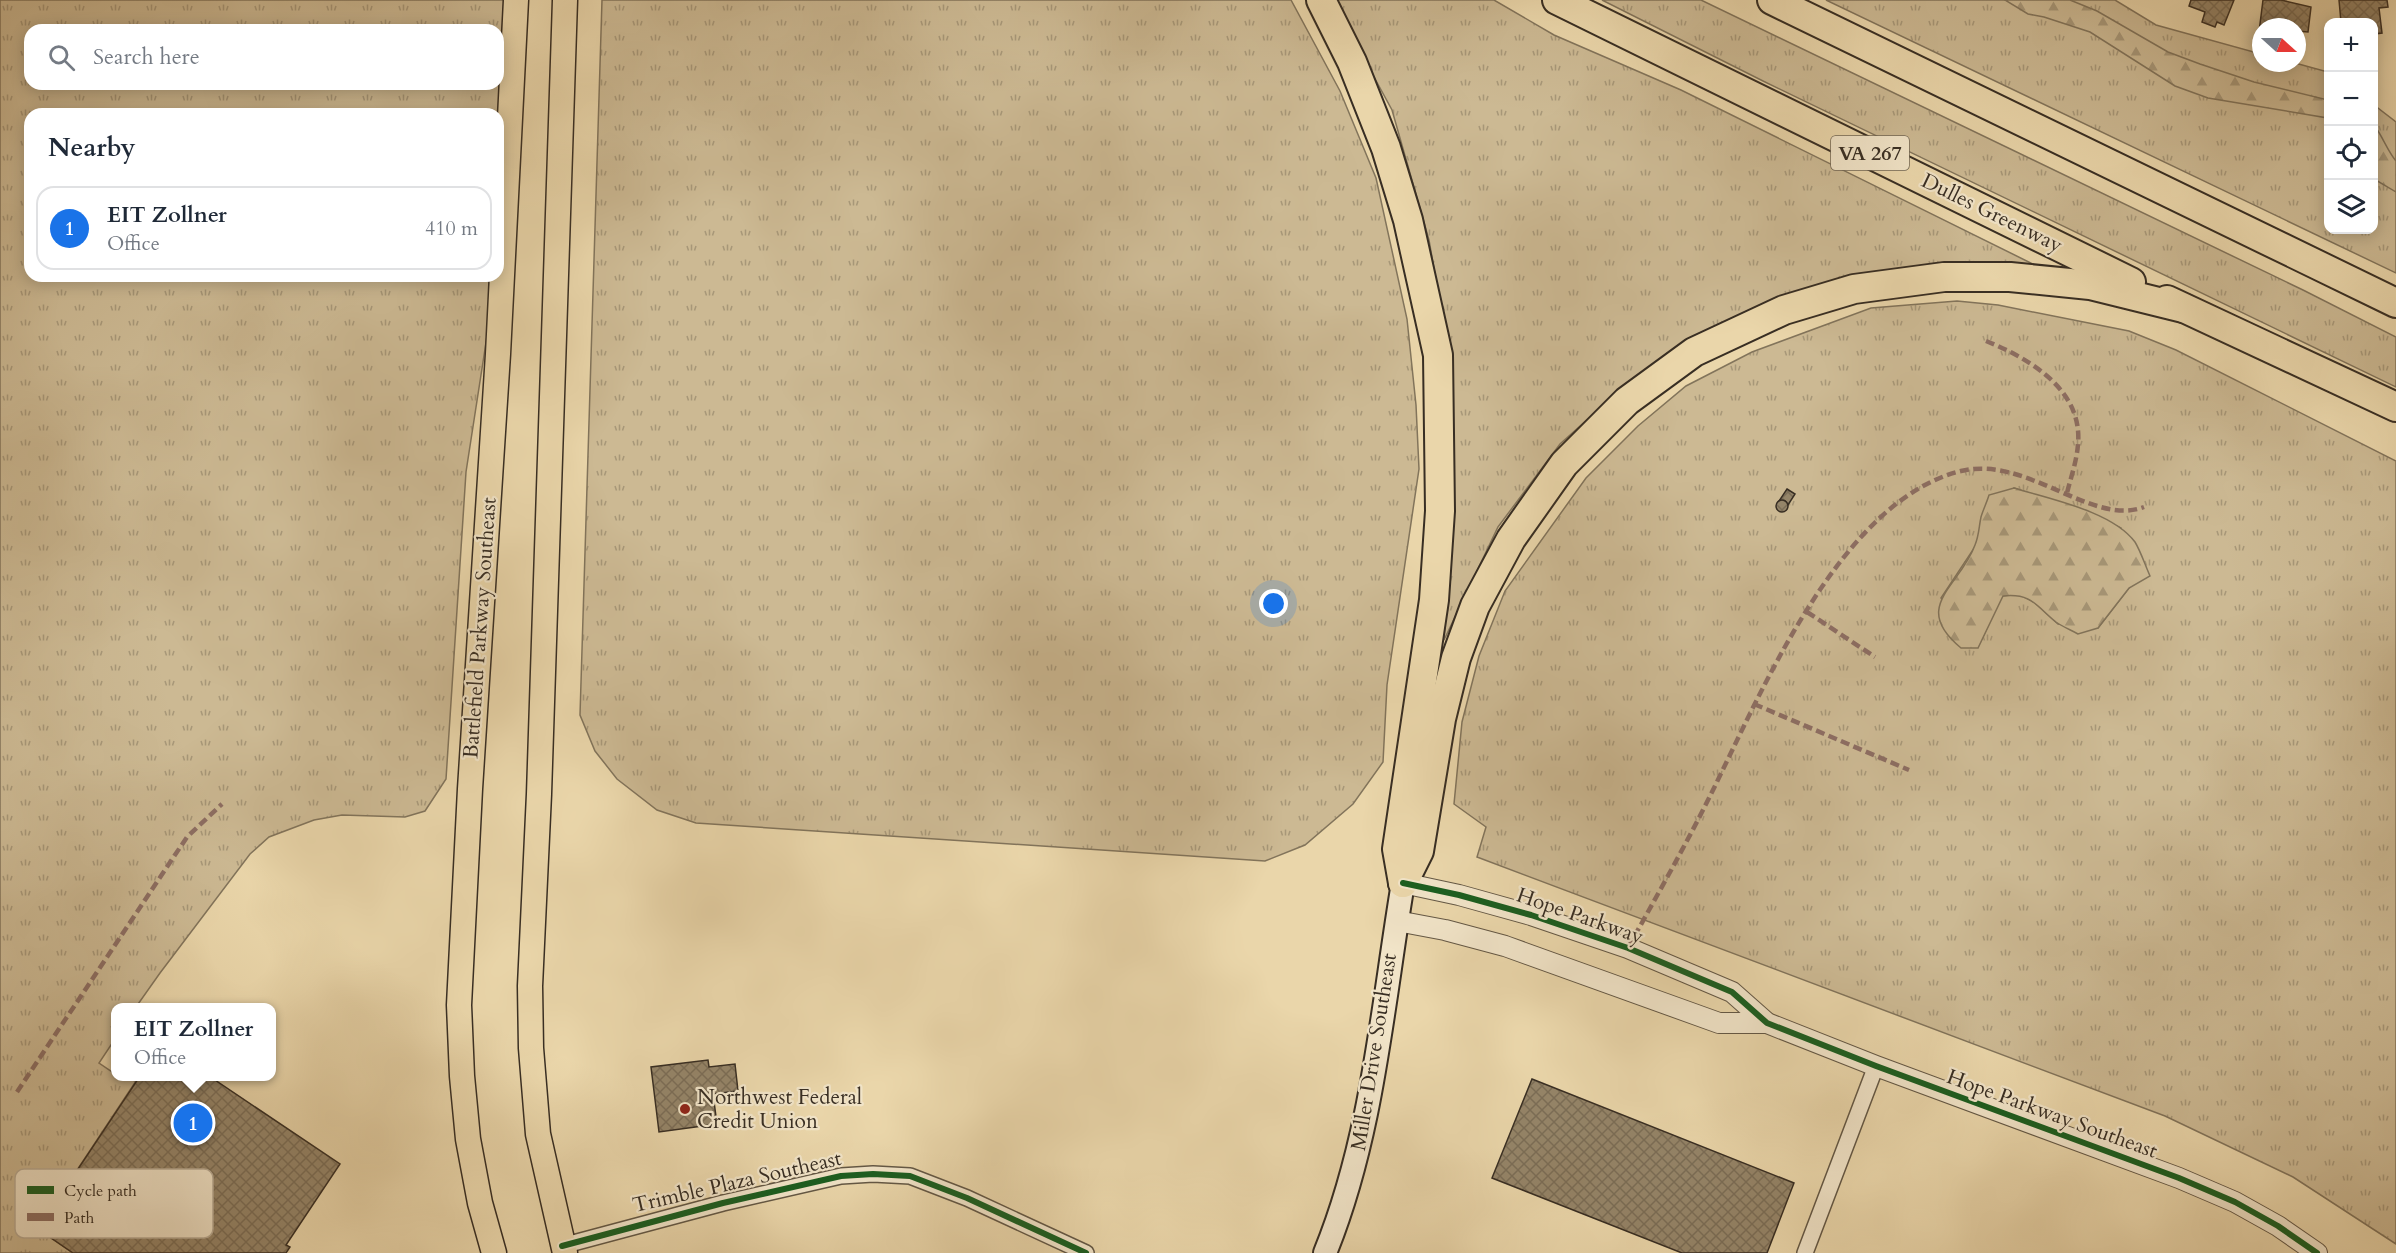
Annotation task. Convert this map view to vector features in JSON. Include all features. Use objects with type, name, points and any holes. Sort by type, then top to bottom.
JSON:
[{"type":"highway","points":[[1321,0],[1352,62],[1386,148],[1408,220],[1438,355],[1440,511],[1434,600],[1397,849],[1403,884]]},
{"type":"highway","name":"Dulles Greenway","points":[[1557,0],[2183,308],[2396,407]]},
{"type":"highway","points":[[1772,0],[2396,303]]},
{"type":"highway","points":[[1403,884],[1419,851],[1441,718],[1456,658],[1475,606],[1511,539],[1564,464],[1627,401],[1694,352],[1784,310],[1854,289],[1944,277],[2010,277],[2090,285],[2183,308]]},
{"type":"main road","name":"Battlefield Parkway Southeast","points":[[504,236],[516,0]]},
{"type":"main road","points":[[563,1249],[538,1134],[534,1099],[530,986],[566,0]]},
{"type":"main road","name":"Battlefield Parkway Southeast","points":[[494,1253],[480,1203],[468,1139],[459,1005],[502,282]]},
{"type":"main road","name":"Miller Drive Southeast","points":[[1325,1253],[1350,1183],[1371,1097],[1403,884]]},
{"type":"street","name":"Hope Parkway","points":[[1403,884],[1459,895],[1531,915],[1628,948],[1732,993],[1767,1023]]},
{"type":"street","points":[[1396,921],[1445,930],[1505,946],[1719,1023],[1767,1023]]},
{"type":"street","name":"Hope Parkway Southeast","points":[[1767,1023],[1875,1066],[2189,1182],[2235,1202],[2317,1253]]},
{"type":"street","points":[[1805,1253],[1875,1066]]},
{"type":"street","name":"Trimble Plaza Southeast","points":[[563,1249],[723,1203],[841,1176],[873,1174],[910,1176],[929,1183],[1086,1253]]},
{"type":"green space","points":[[0,0],[504,0],[503,24],[24,24],[24,90],[499,90],[498,108],[24,108],[24,282],[490,282],[487,336],[466,472],[446,779],[425,811],[405,817],[342,815],[314,820],[269,837],[250,854],[139,1003],[111,1003],[111,1045],[99,1063],[111,1071],[111,1081],[136,1081],[78,1169],[15,1169],[15,1238],[51,1238],[73,1253],[0,1253]]},
{"type":"green space","points":[[602,0],[1291,0],[1340,91],[1376,178],[1407,319],[1416,405],[1419,469],[1387,685],[1383,762],[1353,804],[1305,845],[1265,861],[696,823],[657,810],[617,779],[595,751],[580,715]]},
{"type":"green space","points":[[1332,0],[1494,0],[1554,35],[1681,90],[2045,270],[1946,264],[1633,379],[1560,444],[1498,527],[1444,640],[1451,534],[1450,360],[1429,240],[1392,110]]},
{"type":"green space","points":[[1602,0],[1701,0],[2303,290],[2396,337],[2396,387],[1763,81]]},
{"type":"green space","points":[[1826,0],[2115,0],[2156,25],[2252,52],[2252,72],[2306,72],[2306,66],[2324,71],[2324,234],[2378,234],[2378,108],[2396,122],[2396,273]]},
{"type":"green space","points":[[2005,0],[2070,0],[2097,11],[2168,52],[2254,82],[2324,99],[2324,117],[2208,98],[2175,86],[2090,32],[2028,14]]},
{"type":"green space","points":[[2378,131],[2396,161],[2396,192],[2378,181]]},
{"type":"green space","points":[[1957,301],[1998,305],[2129,331],[2176,350],[2396,461],[2396,1244],[2293,1177],[2165,1116],[1477,857],[1486,827],[1454,804],[1462,722],[1479,656],[1505,591],[1586,478],[1638,426],[1686,386],[1752,352],[1871,308]],"holes":[[[2014,488],[2090,513],[2121,528],[2129,588],[2098,628],[2058,624],[2034,602],[2018,594],[2002,596],[1978,647],[1941,598]]]},
{"type":"green space","points":[[2014,488],[2096,514],[2125,531],[2135,542],[2150,576],[2129,588],[2098,628],[2078,634],[2056,622],[2033,602],[2021,597],[2003,596],[1978,648],[1961,648],[1946,633],[1940,620],[1939,608],[1943,596],[1968,560],[1975,545],[1989,495]]},
{"type":"building","points":[[2191,0],[2234,0],[2224,25],[2217,22],[2215,27],[2202,22],[2205,12],[2189,6]]},
{"type":"building","points":[[2263,0],[2281,0],[2311,7],[2308,32],[2306,32],[2306,18],[2261,18]]},
{"type":"building","points":[[2339,0],[2387,0],[2388,7],[2379,8],[2382,33],[2378,34],[2378,18],[2341,18]]},
{"type":"building","points":[[1787,489],[1795,494],[1788,505],[1785,501],[1779,501]]},
{"type":"building","points":[[1784,500],[1787,501],[1787,511],[1780,512],[1777,511],[1776,504],[1777,501]]},
{"type":"building","name":"Northwest Federal Credit Union","points":[[708,1060],[709,1067],[735,1064],[738,1091],[713,1094],[717,1124],[659,1132],[651,1067]]},
{"type":"building","points":[[1532,1079],[1794,1183],[1767,1253],[1682,1253],[1492,1178]]},
{"type":"building","points":[[137,1081],[216,1081],[340,1164],[286,1245],[290,1247],[286,1253],[73,1253],[51,1238],[213,1238],[213,1169],[78,1169]]},
{"type":"marked path","points":[[1986,341],[2019,357],[2050,378],[2072,407],[2077,424],[2078,444],[2067,493]]},
{"type":"marked path","points":[[1628,948],[1692,832],[1755,703],[1810,604],[1843,559],[1879,519],[1918,489],[1961,471],[1986,469],[2010,473],[2103,508],[2124,511],[2144,507]]},
{"type":"marked path","points":[[1807,612],[1875,657]]},
{"type":"marked path","points":[[1754,704],[1909,770]]},
{"type":"marked path","points":[[17,1092],[187,837],[222,804]]},
{"type":"cycle path","points":[[1403,883],[1459,895],[1531,915],[1628,948],[1732,992],[1767,1023],[1876,1066],[2179,1178],[2235,1202],[2278,1226],[2317,1253]]},
{"type":"cycle path","points":[[562,1246],[723,1203],[841,1176],[873,1174],[910,1176],[967,1198],[1086,1253]]},
{"type":"place","name":"Northwest Federal Credit Union","points":[[685,1109]]},
{"type":"place","name":"EIT Zollner","points":[[193,1123]]}]
